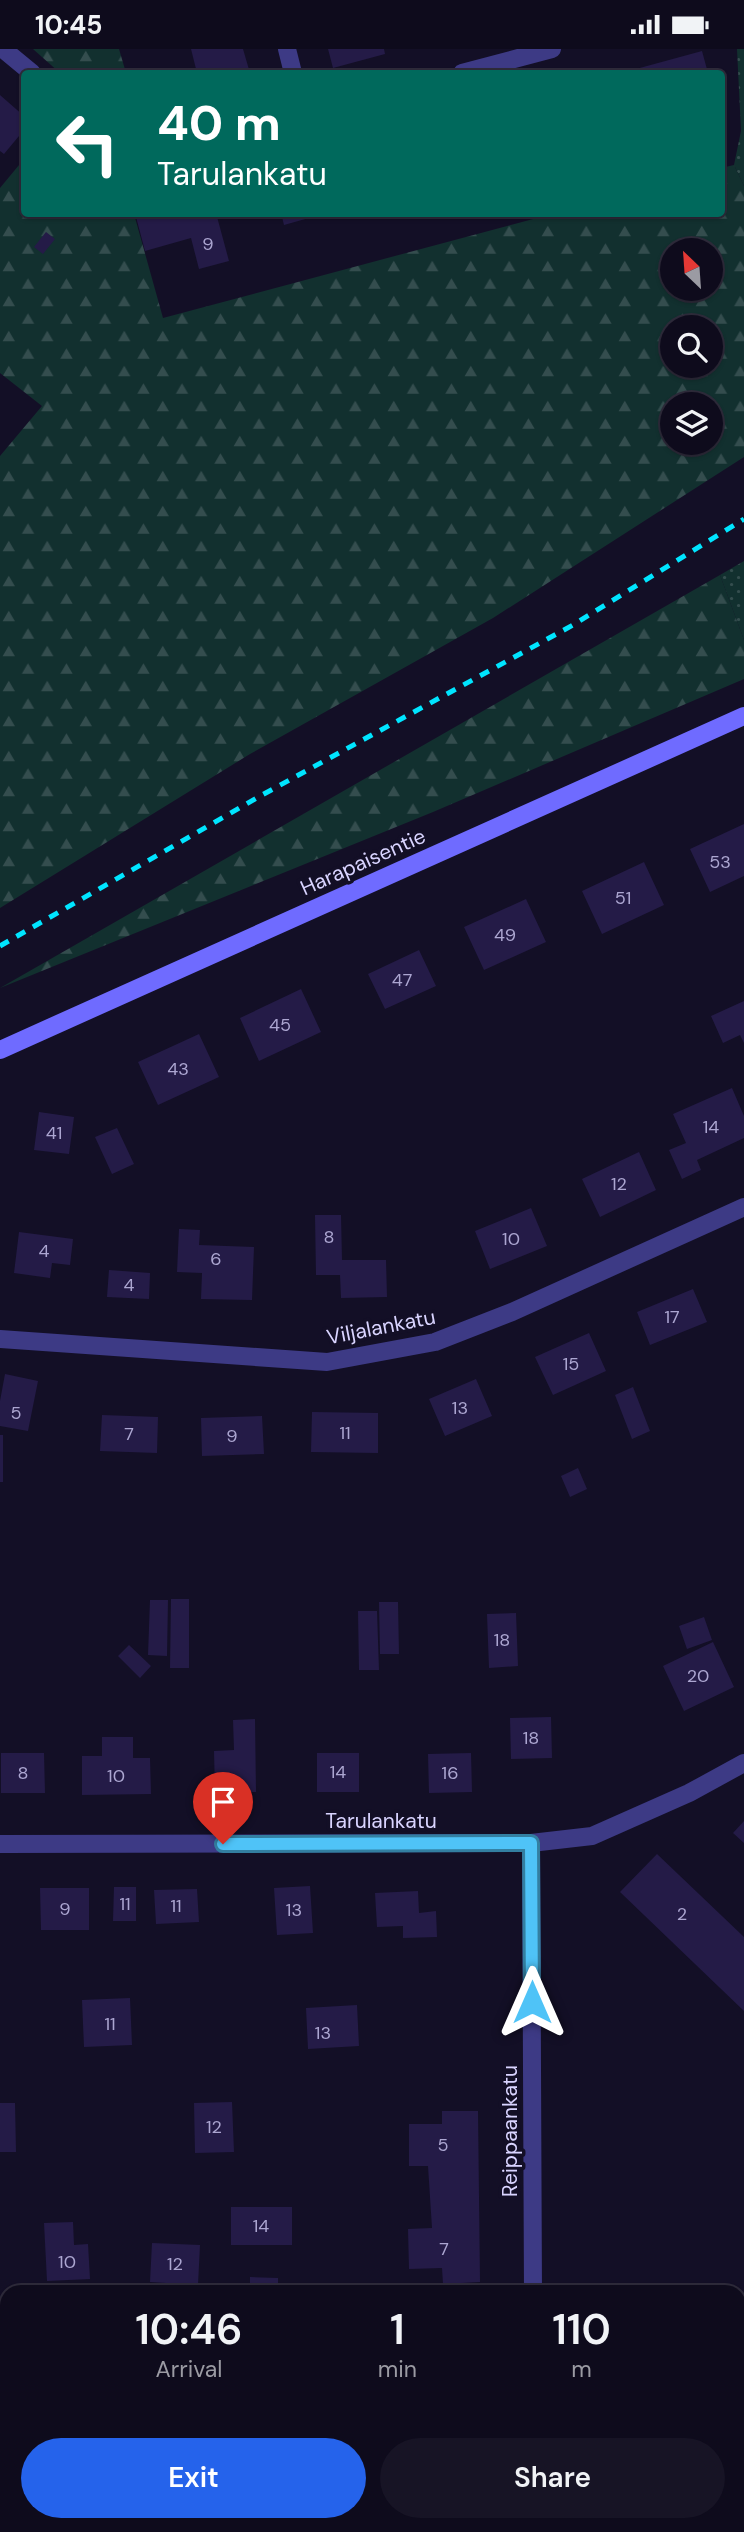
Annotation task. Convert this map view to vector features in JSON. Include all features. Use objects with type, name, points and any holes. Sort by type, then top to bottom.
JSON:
[{"type":"main road","name":"Harapaisentie","points":[[0,1050],[744,716]]},
{"type":"street","points":[[2,49],[28,70]]},
{"type":"street","points":[[287,49],[292,70]]},
{"type":"street","points":[[473,70],[552,49]]},
{"type":"street","name":"Viljalankatu","points":[[0,1339],[327,1362],[435,1342],[512,1312],[744,1207]]},
{"type":"street","name":"Tarulankatu","points":[[0,1844],[531,1843],[592,1836],[689,1793],[744,1763]]},
{"type":"street","name":"Reippaankatu","points":[[531,1843],[533,2285]]},
{"type":"green space","points":[[33,49],[119,49],[125,70],[57,70]]},
{"type":"green space","points":[[737,49],[744,49],[744,186],[734,165],[741,131]]},
{"type":"green space","points":[[21,163],[21,217],[135,217],[163,318],[541,217],[725,217],[725,167],[734,165],[744,186],[744,457],[493,618],[250,754],[0,908],[0,456],[42,406],[0,373],[0,188]]},
{"type":"green space","points":[[744,561],[744,640],[720,575]]},
{"type":"green space","points":[[720,575],[744,640],[744,679],[433,812],[0,988]]},
{"type":"building","points":[[191,49],[243,49],[249,70],[196,70]]},
{"type":"building","points":[[328,49],[384,49],[385,54],[333,68]]},
{"type":"building","points":[[702,51],[707,70],[636,70]]},
{"type":"building","points":[[0,95],[21,113],[21,134],[4,154],[0,151]]},
{"type":"building","points":[[136,217],[217,217],[229,261],[199,269],[191,238],[145,251]]},
{"type":"building","points":[[282,217],[312,217],[284,225]]},
{"type":"building","points":[[46,232],[55,239],[43,254],[34,247]]},
{"type":"building","points":[[744,824],[744,876],[710,892],[690,849]]},
{"type":"building","points":[[644,862],[664,905],[602,934],[582,891]]},
{"type":"building","points":[[526,899],[546,942],[484,970],[464,927]]},
{"type":"building","points":[[419,950],[436,986],[385,1009],[368,974]]},
{"type":"building","points":[[301,989],[321,1032],[259,1061],[240,1018]]},
{"type":"building","points":[[744,1001],[744,1043],[740,1035],[723,1043],[711,1016]]},
{"type":"building","points":[[199,1034],[219,1077],[158,1105],[138,1062]]},
{"type":"building","points":[[732,1088],[744,1116],[744,1138],[697,1160],[701,1170],[682,1179],[669,1150],[686,1143],[673,1114]]},
{"type":"building","points":[[39,1112],[74,1117],[69,1154],[34,1150]]},
{"type":"building","points":[[117,1128],[134,1164],[112,1174],[95,1137]]},
{"type":"building","points":[[639,1152],[656,1190],[600,1217],[582,1179]]},
{"type":"building","points":[[531,1208],[547,1246],[490,1269],[475,1231]]},
{"type":"building","points":[[315,1215],[341,1215],[342,1260],[386,1260],[387,1297],[341,1298],[340,1275],[316,1275]]},
{"type":"building","points":[[179,1229],[200,1230],[199,1245],[254,1247],[252,1300],[201,1299],[202,1273],[177,1272]]},
{"type":"building","points":[[19,1232],[73,1239],[70,1265],[52,1263],[50,1278],[14,1273]]},
{"type":"building","points":[[109,1270],[150,1273],[149,1299],[107,1297]]},
{"type":"building","points":[[693,1289],[707,1322],[650,1345],[637,1312]]},
{"type":"building","points":[[589,1333],[606,1371],[553,1395],[535,1357]]},
{"type":"building","points":[[5,1374],[38,1381],[28,1431],[0,1426],[0,1401]]},
{"type":"building","points":[[476,1379],[492,1416],[445,1436],[429,1399]]},
{"type":"building","points":[[633,1387],[650,1431],[632,1439],[615,1395]]},
{"type":"building","points":[[312,1412],[378,1413],[378,1453],[311,1452]]},
{"type":"building","points":[[102,1415],[158,1417],[157,1453],[100,1451]]},
{"type":"building","points":[[262,1416],[264,1454],[202,1456],[201,1418]]},
{"type":"building","points":[[0,1435],[3,1435],[3,1482],[0,1482]]},
{"type":"building","points":[[578,1468],[587,1489],[570,1497],[561,1476]]},
{"type":"building","points":[[171,1599],[189,1599],[189,1668],[170,1668]]},
{"type":"building","points":[[150,1600],[168,1600],[167,1656],[148,1655]]},
{"type":"building","points":[[379,1602],[398,1602],[399,1654],[380,1654]]},
{"type":"building","points":[[358,1611],[377,1611],[379,1670],[359,1670]]},
{"type":"building","points":[[516,1613],[518,1666],[489,1668],[487,1614]]},
{"type":"building","points":[[704,1617],[712,1640],[687,1649],[679,1626]]},
{"type":"building","points":[[713,1642],[734,1687],[684,1711],[663,1666]]},
{"type":"building","points":[[129,1645],[151,1666],[140,1678],[118,1656]]},
{"type":"building","points":[[551,1717],[552,1758],[511,1759],[510,1718]]},
{"type":"building","points":[[255,1719],[256,1792],[215,1792],[214,1751],[234,1750],[233,1720]]},
{"type":"building","points":[[102,1737],[133,1737],[133,1758],[150,1758],[151,1794],[82,1795],[82,1756],[102,1756]]},
{"type":"building","points":[[1,1753],[44,1753],[45,1793],[1,1793]]},
{"type":"building","points":[[317,1753],[359,1753],[359,1792],[317,1792]]},
{"type":"building","points":[[471,1753],[472,1792],[429,1793],[428,1754]]},
{"type":"building","points":[[744,1821],[744,1843],[733,1833]]},
{"type":"building","points":[[657,1854],[744,1937],[744,2011],[620,1892]]},
{"type":"building","points":[[310,1886],[313,1933],[277,1935],[274,1888]]},
{"type":"building","points":[[114,1887],[136,1887],[136,1921],[113,1921]]},
{"type":"building","points":[[40,1888],[89,1888],[89,1930],[41,1930]]},
{"type":"building","points":[[197,1889],[199,1922],[156,1924],[154,1890]]},
{"type":"building","points":[[418,1891],[419,1913],[436,1911],[437,1937],[403,1938],[403,1926],[377,1927],[375,1893]]},
{"type":"building","points":[[130,1998],[132,2045],[84,2047],[82,2000]]},
{"type":"building","points":[[357,2005],[359,2046],[308,2049],[306,2008]]},
{"type":"building","points":[[232,2102],[234,2152],[195,2153],[194,2103]]},
{"type":"building","points":[[0,2103],[15,2103],[16,2152],[0,2152]]},
{"type":"building","points":[[442,2111],[478,2111],[480,2282],[443,2284],[442,2268],[409,2269],[408,2229],[432,2228],[428,2166],[409,2166],[409,2124],[442,2124]]},
{"type":"building","points":[[231,2207],[292,2207],[292,2245],[231,2245]]},
{"type":"building","points":[[73,2222],[74,2245],[88,2244],[90,2279],[47,2281],[44,2223]]},
{"type":"building","points":[[152,2243],[200,2245],[198,2285],[150,2282]]},
{"type":"building","points":[[250,2277],[278,2278],[278,2285],[250,2285]]},
{"type":"railway","points":[[0,946],[262,795],[573,625],[744,519]]},
{"type":"route","points":[[223,1844],[531,1843],[532,2002]]}]
